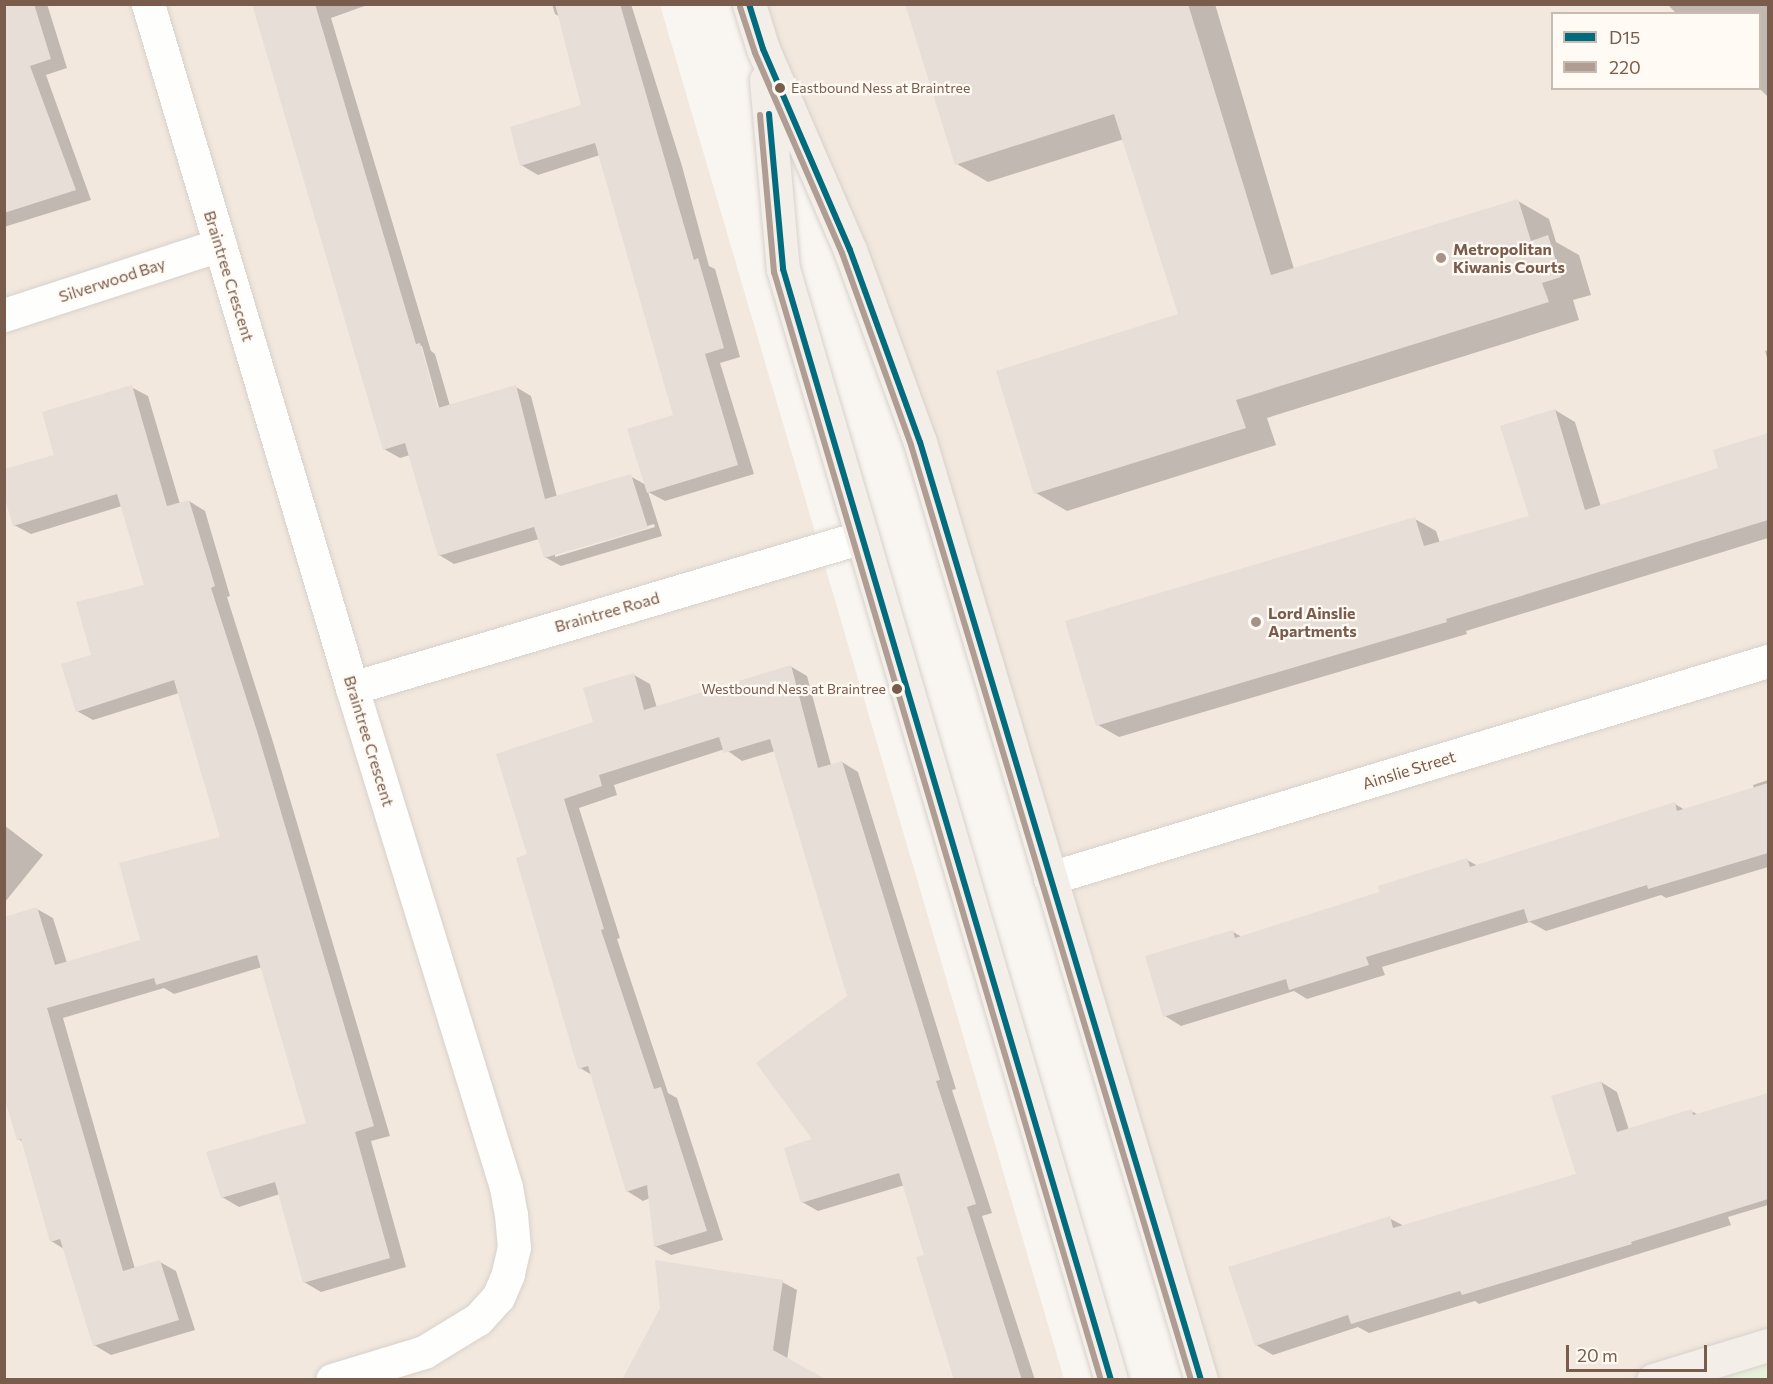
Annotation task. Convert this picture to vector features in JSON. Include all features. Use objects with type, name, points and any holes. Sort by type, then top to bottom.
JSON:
[{"type":"main road","points":[[749,4],[763,49],[850,250],[920,441],[1201,1380]]},
{"type":"main road","points":[[763,49],[783,269],[1111,1380]]},
{"type":"main road","points":[[1653,1380],[1768,1345]]},
{"type":"street","name":"Braintree Crescent","points":[[148,4],[352,688],[506,1187],[514,1247],[508,1274],[498,1297],[478,1319],[424,1352],[332,1380]]},
{"type":"street","name":"Silverwood Bay","points":[[4,315],[220,246]]},
{"type":"street","name":"Braintree Road","points":[[352,688],[862,537]]},
{"type":"street","name":"Ainslie Street","points":[[1050,878],[1768,661]]},
{"type":"shaded area","points":[[5,5],[660,5],[1064,1379],[5,1380]]},
{"type":"shaded area","points":[[749,5],[1768,5],[1768,1345],[1653,1379],[1201,1379],[920,442]]},
{"type":"green space","points":[[1768,1345],[1768,1379],[1653,1379]]},
{"type":"building","points":[[4,4],[34,4],[51,59],[30,66],[76,190],[4,213]]},
{"type":"building","points":[[252,4],[315,4],[416,344],[420,343],[438,408],[516,385],[545,499],[631,474],[648,528],[544,558],[534,527],[438,556],[405,443],[383,450]]},
{"type":"building","points":[[555,4],[620,4],[694,260],[698,258],[724,348],[705,354],[738,465],[647,493],[627,429],[673,415],[595,143],[520,166],[510,127],[581,105]]},
{"type":"building","name":"Metropolitan Kiwanis Courts","points":[[905,4],[1188,4],[1271,275],[1518,199],[1531,241],[1548,235],[1561,277],[1542,283],[1549,302],[1236,400],[1246,428],[1034,494],[996,371],[1178,314],[1114,114],[955,165]]},
{"type":"building","points":[[132,385],[167,506],[189,500],[215,586],[211,588],[257,731],[374,1126],[355,1132],[390,1258],[303,1283],[275,1182],[221,1198],[206,1152],[306,1123],[257,955],[156,985],[154,978],[47,1008],[123,1271],[160,1260],[179,1320],[93,1346],[60,1239],[50,1242],[21,1139],[17,1140],[4,1097],[4,917],[37,907],[55,965],[140,940],[119,863],[220,837],[174,680],[76,712],[61,664],[91,655],[76,602],[144,585],[117,494],[13,526],[4,496],[4,469],[54,455],[42,412]]},
{"type":"building","points":[[1555,409],[1585,510],[1718,468],[1713,450],[1768,433],[1768,520],[1446,619],[1447,622],[1096,726],[1065,621],[1415,517],[1424,546],[1529,516],[1500,426]]},
{"type":"building","points":[[791,665],[818,768],[842,761],[940,1080],[936,1081],[976,1204],[967,1207],[1022,1380],[954,1380],[916,1257],[924,1255],[899,1173],[801,1203],[784,1148],[812,1139],[756,1063],[847,996],[770,739],[724,753],[719,737],[599,775],[602,786],[564,799],[604,929],[601,930],[654,1089],[661,1087],[707,1231],[654,1247],[647,1185],[626,1192],[588,1066],[578,1069],[516,858],[527,854],[496,754],[593,722],[583,688],[634,673],[644,710]]},
{"type":"building","points":[[1768,783],[1768,853],[1648,889],[1647,885],[1528,922],[1524,909],[1366,957],[1369,965],[1289,990],[1286,979],[1163,1017],[1145,956],[1233,930],[1235,938],[1379,892],[1378,886],[1467,858],[1470,867],[1675,802],[1677,811]]},
{"type":"building","points":[[1601,1081],[1617,1132],[1692,1109],[1693,1115],[1768,1093],[1768,1199],[1631,1242],[1632,1244],[1462,1295],[1460,1291],[1351,1324],[1348,1315],[1255,1346],[1228,1267],[1390,1216],[1393,1228],[1576,1174],[1551,1096]]},
{"type":"building","points":[[655,1260],[783,1280],[773,1350],[827,1380],[622,1380],[660,1308]]},
{"type":"transit line","name":"D15","points":[[749,4],[763,49],[850,250],[920,442],[1201,1380]]},
{"type":"transit line","name":"220","points":[[740,7],[755,53],[842,253],[911,445],[1191,1380]]},
{"type":"transit line","name":"D15","points":[[769,114],[783,269],[1111,1380]]},
{"type":"transit line","name":"220","points":[[760,115],[774,272],[1101,1380]]},
{"type":"place","name":"Eastbound Ness at Braintree","points":[[780,88]]},
{"type":"place","name":"Metropolitan Kiwanis Courts","points":[[1441,258]]},
{"type":"place","name":"Lord Ainslie Apartments","points":[[1256,622]]},
{"type":"place","name":"Westbound Ness at Braintree","points":[[897,689]]}]
